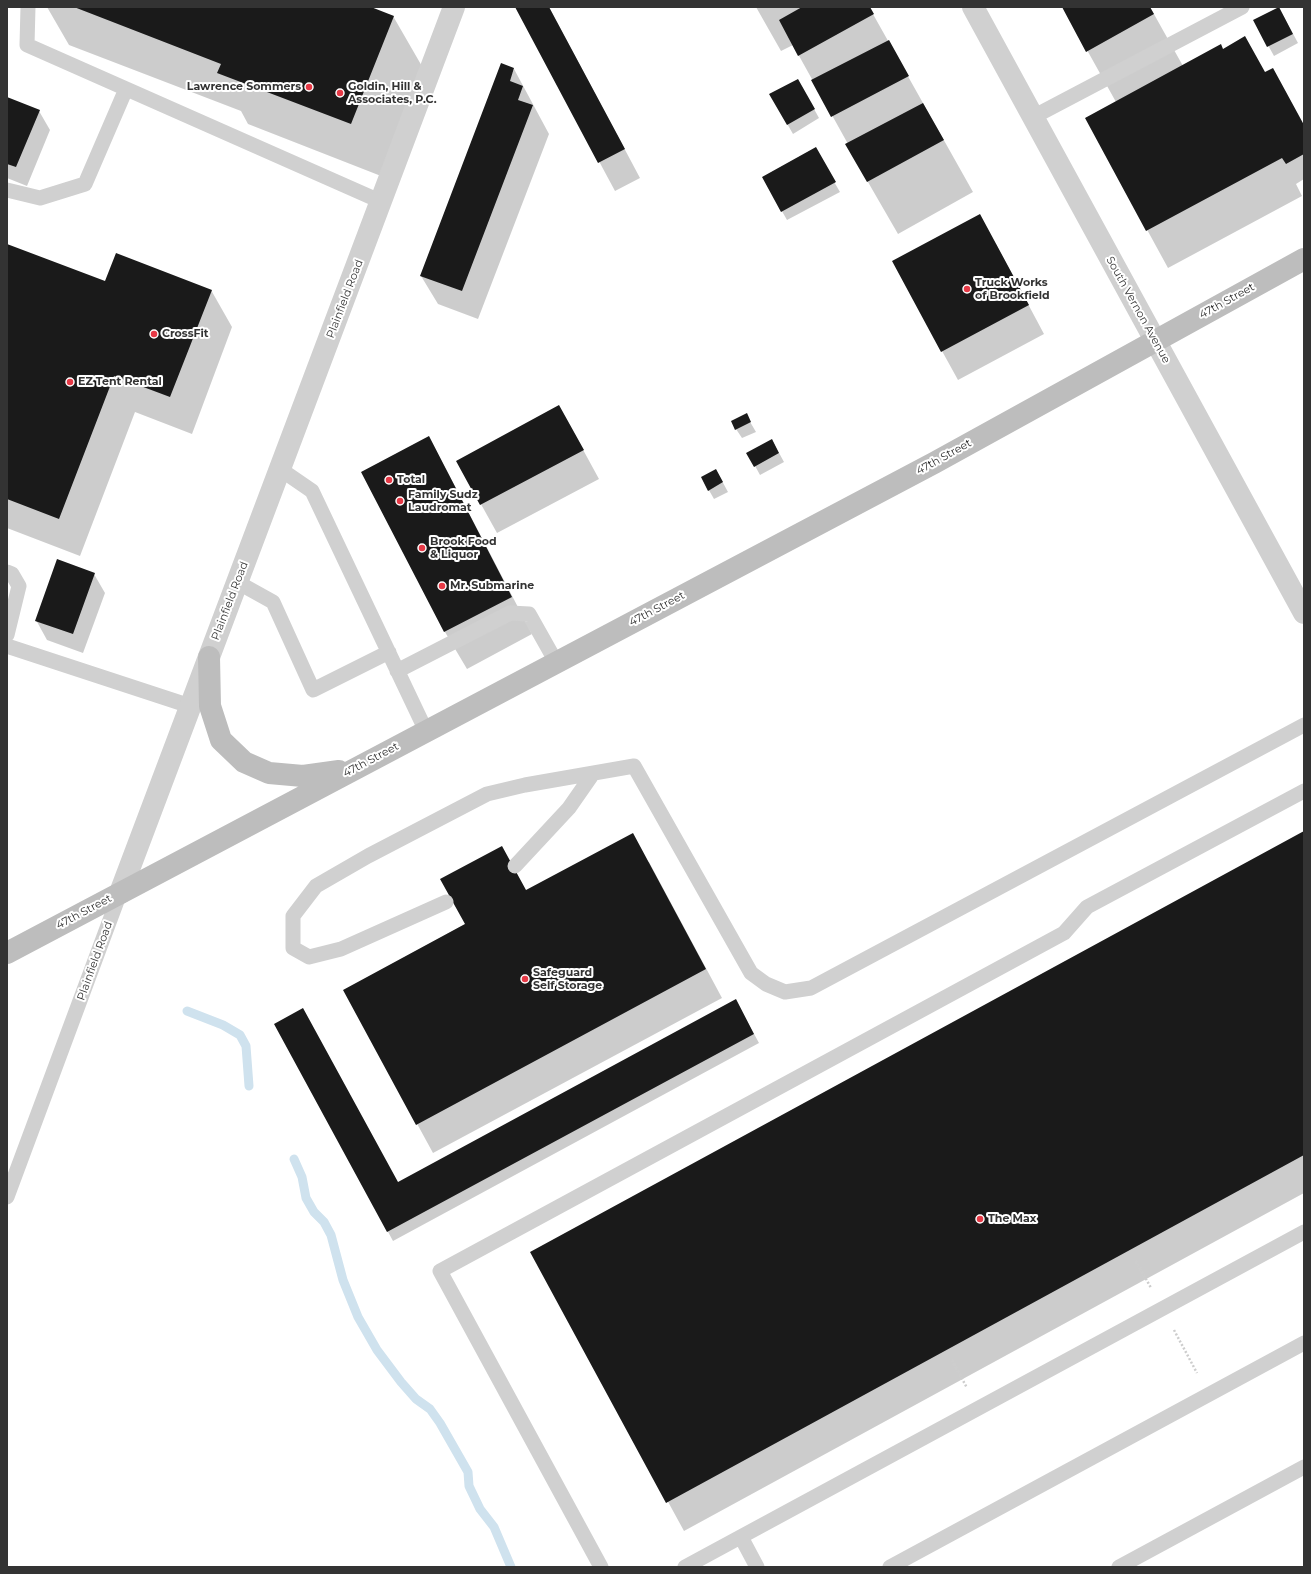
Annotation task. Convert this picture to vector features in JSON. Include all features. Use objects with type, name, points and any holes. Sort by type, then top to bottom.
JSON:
[{"type":"main road","name":"47th Street","points":[[7,953],[934,463],[1304,259]]},
{"type":"main road","points":[[208,657],[210,706],[221,740],[244,762],[269,773],[303,776],[356,768]]},
{"type":"street","name":"Plainfield Road","points":[[120,893],[208,657],[382,202],[454,7]]},
{"type":"street","name":"South Vernon Avenue","points":[[974,7],[1155,341],[1303,608]]},
{"type":"lane","points":[[28,7],[27,45],[382,202]]},
{"type":"lane","points":[[1033,117],[1242,7]]},
{"type":"lane","points":[[7,190],[40,198],[85,184],[126,89]]},
{"type":"lane","points":[[280,469],[312,491],[426,731]]},
{"type":"lane","points":[[7,572],[12,574],[19,586],[7,635]]},
{"type":"lane","points":[[237,582],[273,602],[312,690],[389,652]]},
{"type":"lane","points":[[398,671],[510,613],[529,614],[556,662]]},
{"type":"lane","points":[[7,646],[190,706]]},
{"type":"lane","points":[[446,902],[341,949],[309,958],[293,948],[293,916],[316,886],[342,871],[487,794],[525,785],[592,775],[634,766],[751,973],[766,984],[785,992],[811,988],[1304,725]]},
{"type":"lane","points":[[515,866],[569,808],[592,775]]},
{"type":"lane","points":[[601,1567],[440,1271],[1064,933],[1087,907],[1304,791]]},
{"type":"lane","name":"Plainfield Road","points":[[7,1196],[120,893]]},
{"type":"lane","points":[[685,1567],[1304,1232]]},
{"type":"lane","points":[[890,1567],[1304,1343]]},
{"type":"lane","points":[[1120,1567],[1304,1467]]},
{"type":"lane","points":[[741,1537],[758,1567]]},
{"type":"path","points":[[952,1360],[978,1408]]},
{"type":"building","points":[[74,7],[371,7],[394,16],[351,124],[217,73],[221,64]]},
{"type":"building","points":[[515,7],[549,7],[625,149],[598,163]]},
{"type":"building","points":[[802,7],[870,7],[874,14],[798,56],[779,20]]},
{"type":"building","points":[[1062,7],[1150,7],[1154,14],[1086,52]]},
{"type":"building","points":[[1279,7],[1293,34],[1267,47],[1253,20]]},
{"type":"building","points":[[1245,36],[1265,72],[1273,68],[1304,125],[1304,154],[1286,164],[1282,158],[1146,231],[1085,118],[1221,44],[1223,49]]},
{"type":"building","points":[[889,40],[909,76],[831,117],[811,80]]},
{"type":"building","points":[[501,63],[514,68],[510,81],[523,86],[518,100],[533,105],[462,291],[420,276]]},
{"type":"building","points":[[798,79],[815,109],[787,125],[769,94]]},
{"type":"building","points":[[7,97],[40,110],[16,167],[7,164]]},
{"type":"building","points":[[923,103],[944,140],[867,182],[845,144]]},
{"type":"building","points":[[816,147],[836,182],[781,212],[762,177]]},
{"type":"building","points":[[980,214],[1029,305],[941,352],[892,261]]},
{"type":"building","points":[[7,244],[105,281],[116,253],[212,290],[170,397],[114,376],[59,519],[7,499]]},
{"type":"building","points":[[559,405],[584,450],[480,505],[456,461]]},
{"type":"building","points":[[747,413],[751,422],[735,430],[731,421]]},
{"type":"building","points":[[429,436],[512,597],[444,632],[361,472]]},
{"type":"building","points":[[772,439],[779,453],[754,467],[746,453]]},
{"type":"building","points":[[716,469],[723,482],[708,491],[701,477]]},
{"type":"building","points":[[57,559],[95,573],[73,634],[35,621]]},
{"type":"building","points":[[1304,831],[1304,1155],[666,1503],[530,1252]]},
{"type":"building","name":"Safeguard Self Storage","points":[[633,833],[706,969],[416,1125],[343,990],[465,924],[440,879],[502,846],[526,890]]},
{"type":"building","points":[[736,999],[754,1034],[387,1232],[274,1024],[303,1008],[398,1182]]},
{"type":"waterway","points":[[187,1011],[223,1025],[240,1035],[246,1046],[249,1086]]},
{"type":"waterway","points":[[294,1159],[302,1177],[306,1198],[314,1212],[324,1222],[331,1235],[343,1280],[358,1317],[377,1350],[401,1382],[416,1399],[430,1409],[440,1423],[468,1472],[469,1486],[480,1509],[494,1527],[511,1567]]},
{"type":"place","name":"Lawrence Sommers","points":[[309,87]]},
{"type":"place","name":"Goldin, Hill & Associates, P.C.","points":[[340,93]]},
{"type":"place","name":"Truck Works of Brookfield","points":[[967,289]]},
{"type":"place","name":"CrossFit","points":[[154,334]]},
{"type":"place","name":"EZ Tent Rental","points":[[70,382]]},
{"type":"place","name":"Total","points":[[389,480]]},
{"type":"place","name":"Family Sudz Laudromat","points":[[400,501]]},
{"type":"place","name":"Brook Food & Liquor","points":[[422,548]]},
{"type":"place","name":"Mr. Submarine","points":[[442,586]]},
{"type":"place","name":"Safeguard Self Storage","points":[[525,979]]},
{"type":"place","name":"The Max","points":[[980,1219]]}]
